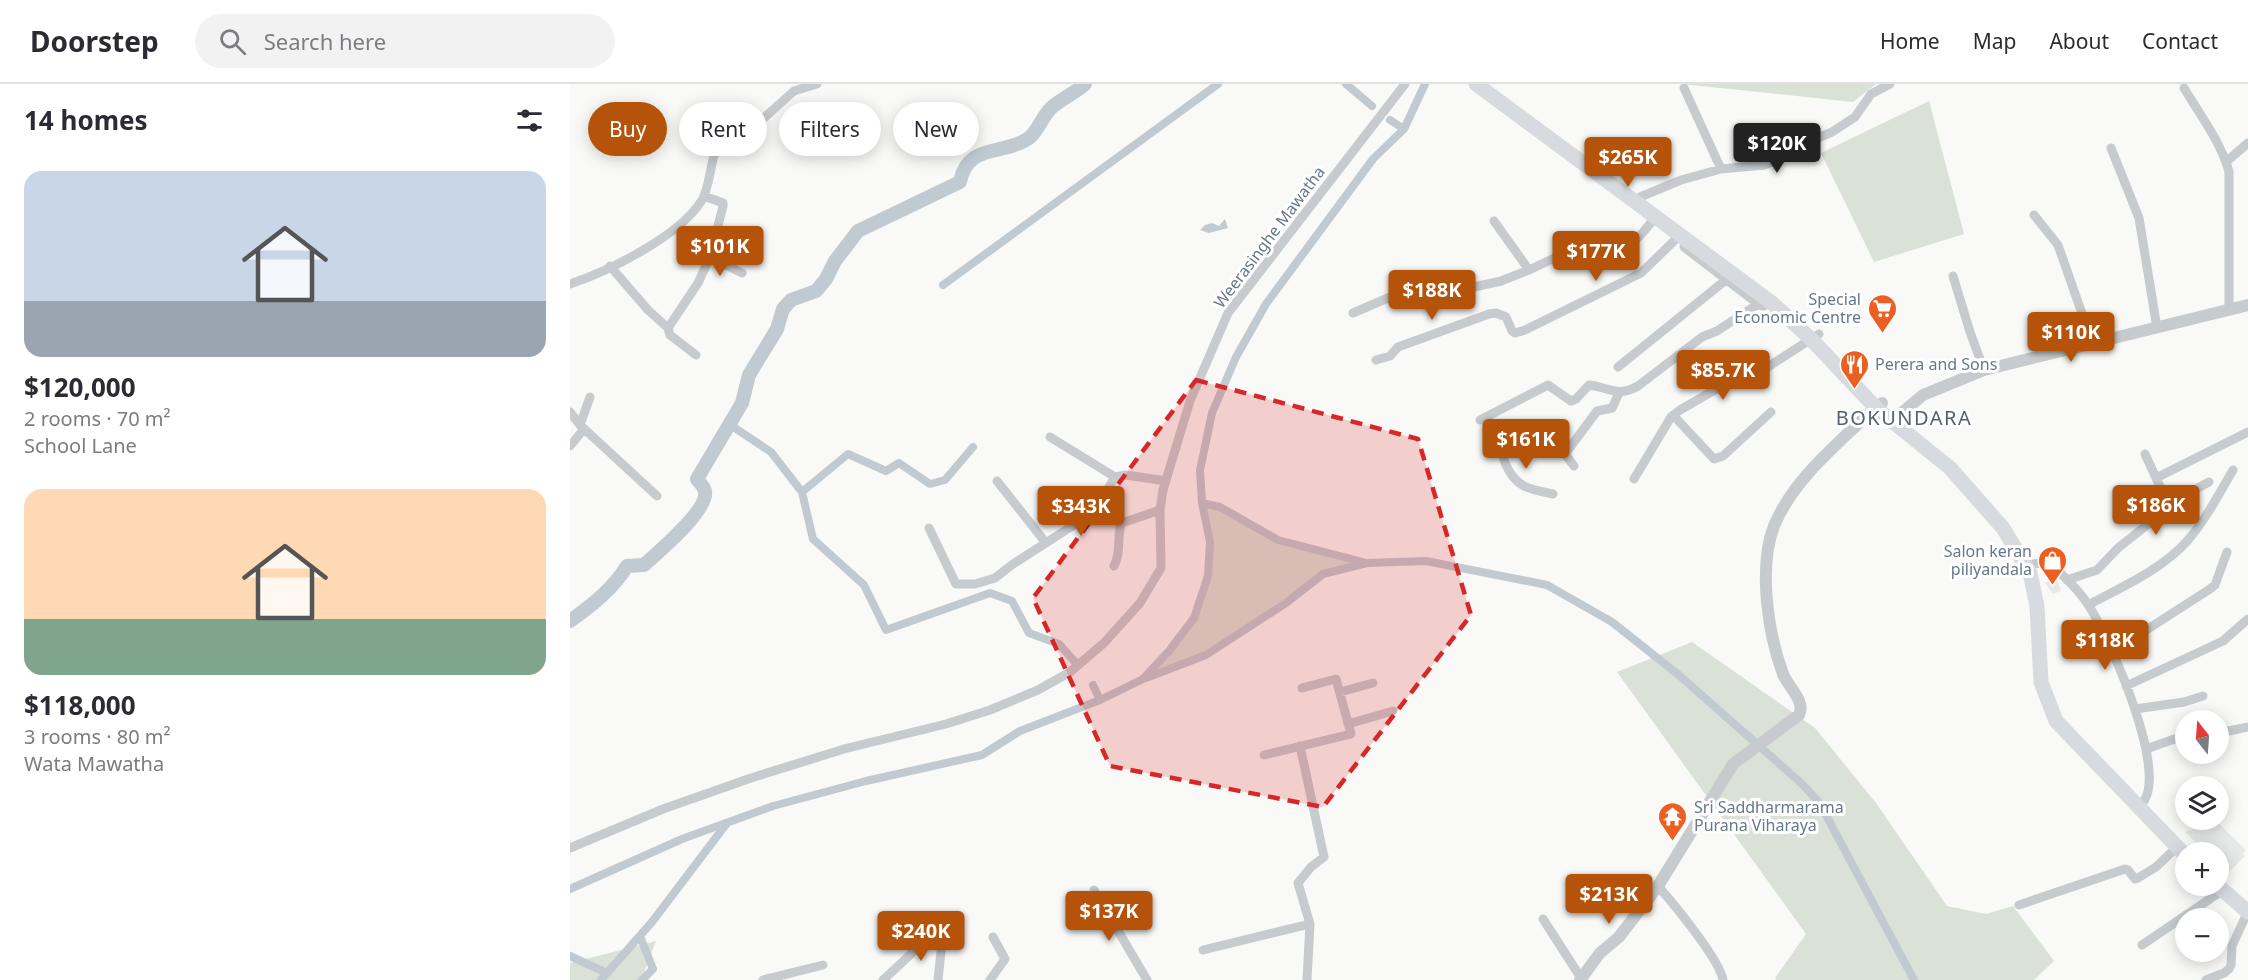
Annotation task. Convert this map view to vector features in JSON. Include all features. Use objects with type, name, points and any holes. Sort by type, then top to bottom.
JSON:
[{"type":"main road","points":[[1477,84],[1777,297],[1879,406],[1955,462],[2030,550],[2032,564],[2045,589],[2047,604],[2046,671],[2051,692],[2063,717],[2175,845]]},
{"type":"main road","points":[[1492,84],[1638,197],[1654,219],[1765,304],[1815,337]]},
{"type":"main road","points":[[2141,806],[2181,842]]},
{"type":"main road","points":[[2229,890],[2248,903]]},
{"type":"main road","points":[[2229,893],[2248,912]]},
{"type":"street","points":[[570,285],[658,241],[690,215],[704,196],[714,155],[756,125],[794,91],[817,84]]},
{"type":"street","name":"Weerasinghe Mawatha","points":[[570,848],[663,809],[750,778],[844,749],[946,724],[990,710],[1038,690],[1070,672],[1124,624],[1161,568],[1163,490],[1190,401],[1228,313],[1405,84]]},
{"type":"street","points":[[1477,84],[1481,95],[1654,219],[1675,240],[1765,304],[1717,332],[1702,337],[1638,386],[1626,392],[1619,393],[1589,385],[1576,399],[1571,401],[1548,385],[1480,420]]},
{"type":"street","points":[[1638,197],[1681,180],[1721,169],[1765,165],[1832,132],[1855,117],[1871,94],[1890,84]]},
{"type":"street","points":[[1684,88],[1721,169]]},
{"type":"street","points":[[2184,88],[2207,124],[2229,172],[2229,310]]},
{"type":"street","points":[[2226,162],[2248,143]]},
{"type":"street","points":[[2111,148],[2139,218],[2157,328]]},
{"type":"street","points":[[668,328],[698,283],[710,257],[723,203],[704,196]]},
{"type":"street","points":[[2034,215],[2058,245],[2092,342]]},
{"type":"street","points":[[1353,313],[1397,294],[1437,282],[1456,291],[1501,281],[1599,237],[1612,246],[1622,248],[1631,245],[1654,219]]},
{"type":"street","points":[[1494,221],[1529,270]]},
{"type":"street","points":[[1376,360],[1390,356],[1398,347],[1489,314],[1496,313],[1506,317],[1515,333],[1525,330],[1641,273],[1675,240]]},
{"type":"street","points":[[710,257],[742,273]]},
{"type":"street","points":[[610,266],[648,310],[668,328],[670,335],[696,355]]},
{"type":"street","points":[[1953,276],[1984,370]]},
{"type":"street","points":[[1618,367],[1727,279]]},
{"type":"street","points":[[1895,418],[1923,395],[1984,370],[2248,305]]},
{"type":"street","points":[[1634,479],[1673,416],[1746,372],[1760,372],[1815,337]]},
{"type":"street","points":[[1565,454],[1597,411],[1612,408],[1619,393]]},
{"type":"street","points":[[570,446],[582,427],[590,397]]},
{"type":"street","points":[[1543,919],[1580,979],[1600,953],[1619,937],[1658,886],[1733,764],[1799,715],[1802,710],[1800,702],[1784,676],[1773,633],[1765,580],[1770,539],[1781,512],[1811,469],[1879,406]]},
{"type":"street","points":[[570,412],[582,427],[657,496]]},
{"type":"street","points":[[1673,416],[1714,459],[1723,456],[1771,412]]},
{"type":"street","points":[[1553,494],[1525,486],[1511,475],[1505,462],[1502,439],[1512,429],[1520,426],[1528,427],[1565,454],[1574,466]]},
{"type":"street","points":[[2156,478],[2248,432]]},
{"type":"street","points":[[1050,437],[1115,477],[1126,476],[1166,481]]},
{"type":"street","points":[[2145,454],[2168,504]]},
{"type":"street","points":[[2088,605],[2139,577],[2188,541],[2233,470]]},
{"type":"street","points":[[930,528],[956,584],[975,584],[995,578],[1094,512],[1115,477]]},
{"type":"street","points":[[997,481],[1046,543]]},
{"type":"street","points":[[2067,580],[2097,570],[2118,548],[2164,512],[2168,504],[2209,483]]},
{"type":"street","points":[[1114,566],[1119,558],[1119,528],[1122,523],[1161,510]]},
{"type":"street","points":[[2112,652],[2211,589],[2215,585],[2227,552]]},
{"type":"street","points":[[2032,564],[2049,563],[2067,580],[2088,605],[2112,652],[2135,709],[2146,749],[2150,790],[2141,806]]},
{"type":"street","points":[[2126,686],[2223,641],[2248,619]]},
{"type":"street","points":[[1264,755],[1351,734],[1336,678],[1302,688]]},
{"type":"street","points":[[1340,692],[1373,683]]},
{"type":"street","points":[[2135,709],[2184,702],[2203,696]]},
{"type":"street","points":[[1348,724],[1394,711]]},
{"type":"street","points":[[2229,730],[2248,726]]},
{"type":"street","points":[[2146,749],[2175,739]]},
{"type":"street","points":[[1300,746],[1324,857],[1311,867],[1298,884],[1310,924],[1307,980]]},
{"type":"street","points":[[2019,905],[2125,869],[2135,879],[2175,856]]},
{"type":"street","points":[[1658,886],[1707,950],[1723,980]]},
{"type":"street","points":[[1094,890],[1147,980]]},
{"type":"street","points":[[2142,945],[2205,896]]},
{"type":"street","points":[[2206,980],[2229,969],[2232,946],[2248,912]]},
{"type":"street","points":[[883,980],[910,955],[937,923],[944,933],[938,980]]},
{"type":"street","points":[[1203,950],[1310,924]]},
{"type":"street","points":[[990,980],[1005,959],[993,936]]},
{"type":"street","points":[[763,980],[823,964]]},
{"type":"highlighted area","points":[[1196,380],[1418,439],[1471,615],[1323,807],[1110,766],[1033,598]]},
{"type":"shaded area","points":[[1682,84],[1876,84],[1853,102]]},
{"type":"shaded area","points":[[1929,101],[1964,234],[1874,262],[1821,153]]},
{"type":"shaded area","points":[[1225,219],[1228,228],[1209,233],[1200,230],[1212,223],[1219,226]]},
{"type":"shaded area","points":[[1205,506],[1220,510],[1276,543],[1353,563],[1324,571],[1206,652],[1156,671],[1197,618],[1211,577],[1213,543]]},
{"type":"shaded area","points":[[2056,576],[2061,591],[2053,594],[2045,583]]},
{"type":"shaded area","points":[[1692,642],[1815,728],[1876,803],[1947,906],[1986,914],[2013,906],[2054,961],[2034,980],[1776,980],[1775,978],[1806,934],[1617,672]]},
{"type":"shaded area","points":[[2225,830],[2246,850],[2242,854],[2245,856],[2229,872],[2229,842],[2196,842],[2185,832]]},
{"type":"shaded area","points":[[656,941],[641,980],[570,980],[570,963]]},
{"type":"waterway","points":[[570,621],[608,590],[627,566],[644,565],[681,530],[699,509],[705,491],[697,479],[742,403],[749,375],[777,329],[783,309],[791,300],[816,291],[858,231],[960,182],[964,169],[979,155],[1009,147],[1029,138],[1051,108],[1085,84]]},
{"type":"waterway","points":[[943,285],[1218,84]]},
{"type":"waterway","points":[[1346,84],[1372,106]]},
{"type":"waterway","points":[[570,889],[682,839],[773,806],[866,781],[982,755],[1020,731],[1100,700],[1143,679],[1169,651],[1194,618],[1208,576],[1210,542],[1202,503],[1200,470],[1212,413],[1236,357],[1266,304],[1373,159],[1404,129],[1425,84]]},
{"type":"waterway","points":[[1390,120],[1404,129]]},
{"type":"waterway","points":[[729,424],[771,452],[802,492],[813,539],[864,585],[886,630],[990,593],[1012,601],[1029,633],[1059,644],[1075,662]]},
{"type":"waterway","points":[[802,492],[848,454],[886,471],[899,463],[930,484],[945,480],[973,447]]},
{"type":"waterway","points":[[1202,503],[1220,507],[1278,540],[1363,562]]},
{"type":"waterway","points":[[1146,678],[1206,655],[1286,603],[1323,574],[1367,563],[1426,561],[1547,585],[1612,622],[1680,676],[1801,783],[1819,802],[1914,980]]},
{"type":"waterway","points":[[1093,685],[1100,700]]},
{"type":"waterway","points":[[601,980],[652,922],[727,823]]},
{"type":"waterway","points":[[640,936],[653,969],[642,980]]},
{"type":"waterway","points":[[570,956],[607,973]]},
{"type":"place","name":"Special Economic Centre","points":[[1882,334]]},
{"type":"place","name":"Perera and Sons","points":[[1854,390]]},
{"type":"place","name":"Salon keran piliyandala","points":[[2053,586]]},
{"type":"place","name":"Sri Saddharmarama Purana Viharaya","points":[[1673,842]]},
{"type":"district","name":"BOKUNDARA","points":[[1904,418]]}]
